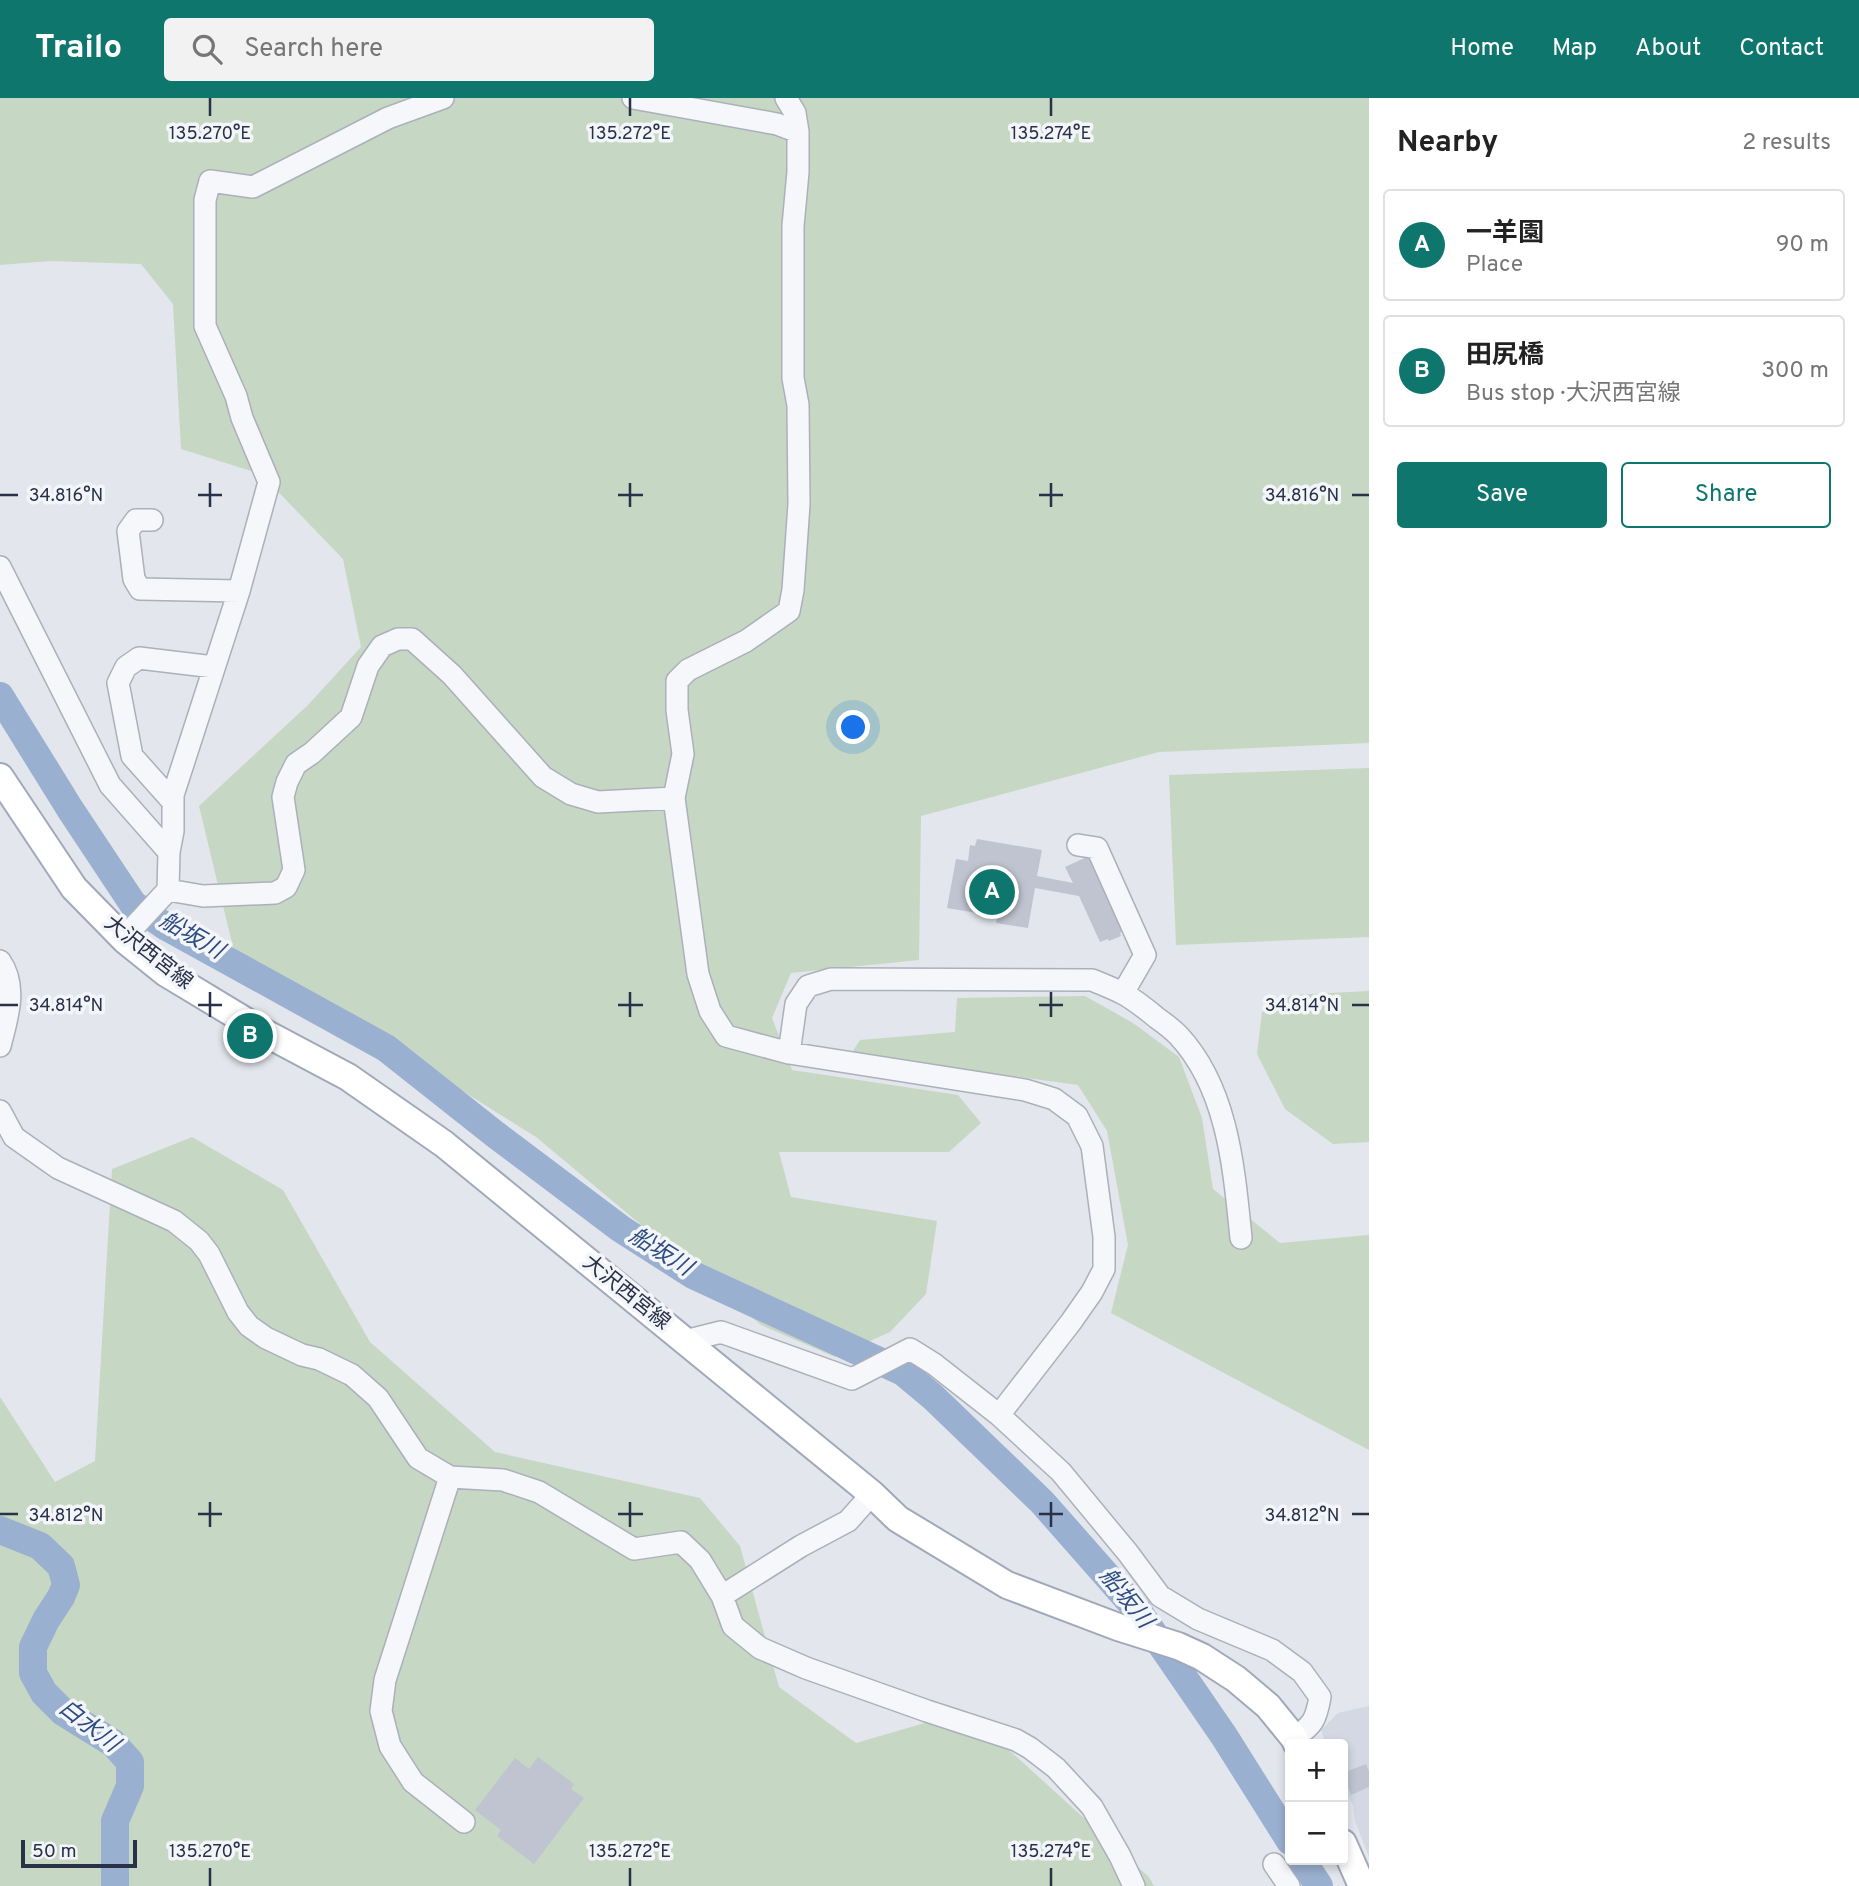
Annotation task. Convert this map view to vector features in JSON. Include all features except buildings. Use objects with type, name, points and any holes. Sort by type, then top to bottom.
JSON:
[{"type":"main road","name":"大沢西宮線","points":[[0,777],[74,888],[166,972],[267,1034],[348,1077],[444,1144],[873,1494],[898,1519],[1007,1585],[1202,1657],[1236,1679],[1268,1706],[1294,1739]]},
{"type":"main road","points":[[1348,1854],[1362,1886]]},
{"type":"street","points":[[128,935],[165,893],[173,831],[173,795],[239,591],[269,482],[242,418],[236,396],[205,326],[205,200],[210,181],[253,187],[388,118],[443,98]]},
{"type":"street","points":[[633,98],[778,124],[798,132]]},
{"type":"street","points":[[786,98],[795,113],[798,132],[798,172],[793,226],[793,378],[798,405],[799,504],[793,590],[789,611],[746,641],[688,670],[677,681],[677,710],[683,754],[674,798],[698,974],[709,1011],[726,1036],[789,1053],[1025,1090],[1054,1100],[1077,1116],[1092,1146],[1104,1237],[1104,1269],[1084,1302],[999,1415]]},
{"type":"street","points":[[152,520],[136,520],[128,531],[134,579],[140,589],[239,591]]},
{"type":"street","points":[[0,567],[110,785],[169,852]]},
{"type":"street","points":[[165,893],[203,896],[275,893],[286,887],[294,870],[283,797],[286,782],[296,764],[351,717],[368,666],[382,646],[398,639],[412,639],[452,675],[543,777],[571,794],[598,803],[674,798]]},
{"type":"street","points":[[173,802],[132,756],[118,683],[126,667],[139,658],[214,667]]},
{"type":"street","points":[[1078,845],[1097,848],[1145,955],[1123,993]]},
{"type":"street","points":[[0,961],[7,971],[10,1004],[0,1046]]},
{"type":"street","points":[[789,1053],[796,1004],[808,986],[831,979],[1092,980],[1123,993],[1147,1009],[1178,1035],[1199,1064],[1214,1092],[1225,1130],[1236,1186],[1241,1238]]},
{"type":"street","points":[[0,1111],[14,1137],[58,1168],[174,1221],[199,1241],[209,1254],[237,1312],[249,1326],[266,1338],[352,1375],[378,1398],[418,1458],[450,1477],[503,1480],[539,1492],[635,1549],[681,1542],[700,1560],[722,1596],[733,1626],[760,1648],[806,1668],[1016,1740],[1030,1748],[1056,1768],[1092,1807],[1134,1886]]},
{"type":"street","points":[[685,1341],[721,1332],[852,1379],[910,1349],[934,1364],[999,1415],[1062,1472],[1160,1595],[1198,1619],[1272,1650],[1302,1672],[1320,1697],[1317,1715],[1298,1739]]},
{"type":"street","points":[[450,1477],[385,1680],[381,1711],[390,1746],[413,1782],[464,1822]]},
{"type":"street","points":[[722,1596],[801,1546],[848,1521],[873,1494]]},
{"type":"street","points":[[1274,1864],[1289,1886]]},
{"type":"shaded area","points":[[1369,1706],[1369,1857],[1348,1795],[1348,1739],[1324,1739],[1321,1730],[1338,1713]]},
{"type":"green space","points":[[0,98],[1369,98],[1369,743],[1159,752],[921,816],[919,960],[791,973],[772,1018],[792,1070],[958,1095],[981,1123],[949,1152],[779,1152],[791,1197],[937,1221],[926,1294],[890,1332],[835,1357],[761,1325],[536,1137],[233,947],[199,806],[308,705],[361,647],[343,559],[261,474],[181,449],[173,304],[141,264],[50,261],[0,265]]},
{"type":"green space","points":[[1369,768],[1369,937],[1176,945],[1169,775]]},
{"type":"green space","points":[[1369,991],[1369,1142],[1333,1144],[1285,1109],[1257,1054],[1262,1012],[1292,995]]},
{"type":"green space","points":[[1085,996],[1133,1023],[1179,1057],[1202,1118],[1213,1189],[1280,1243],[1369,1235],[1369,1450],[1111,1313],[1128,1245],[1107,1131],[1078,1085],[851,1054],[860,1040],[955,1032],[957,998]]},
{"type":"green space","points":[[192,1137],[283,1190],[370,1342],[495,1452],[700,1498],[740,1546],[779,1687],[856,1743],[966,1711],[1149,1877],[1154,1886],[0,1886],[0,1397],[55,1482],[95,1461],[112,1169]]},
{"type":"waterway","name":"船坂川","points":[[0,696],[133,904],[165,926],[386,1048],[621,1229],[693,1275],[903,1372],[933,1397],[1042,1502],[1138,1611],[1224,1736],[1285,1833]]},
{"type":"waterway","name":"白水川","points":[[0,1530],[40,1546],[61,1566],[66,1585],[33,1647],[33,1673],[44,1693],[63,1712],[113,1743],[130,1762],[130,1786],[115,1821],[115,1886]]},
{"type":"waterway","name":"船坂川","points":[[1305,1865],[1319,1886]]},
{"type":"place","name":"一羊園","points":[[992,892]]},
{"type":"place","name":"田尻橋","points":[[250,1036]]}]
